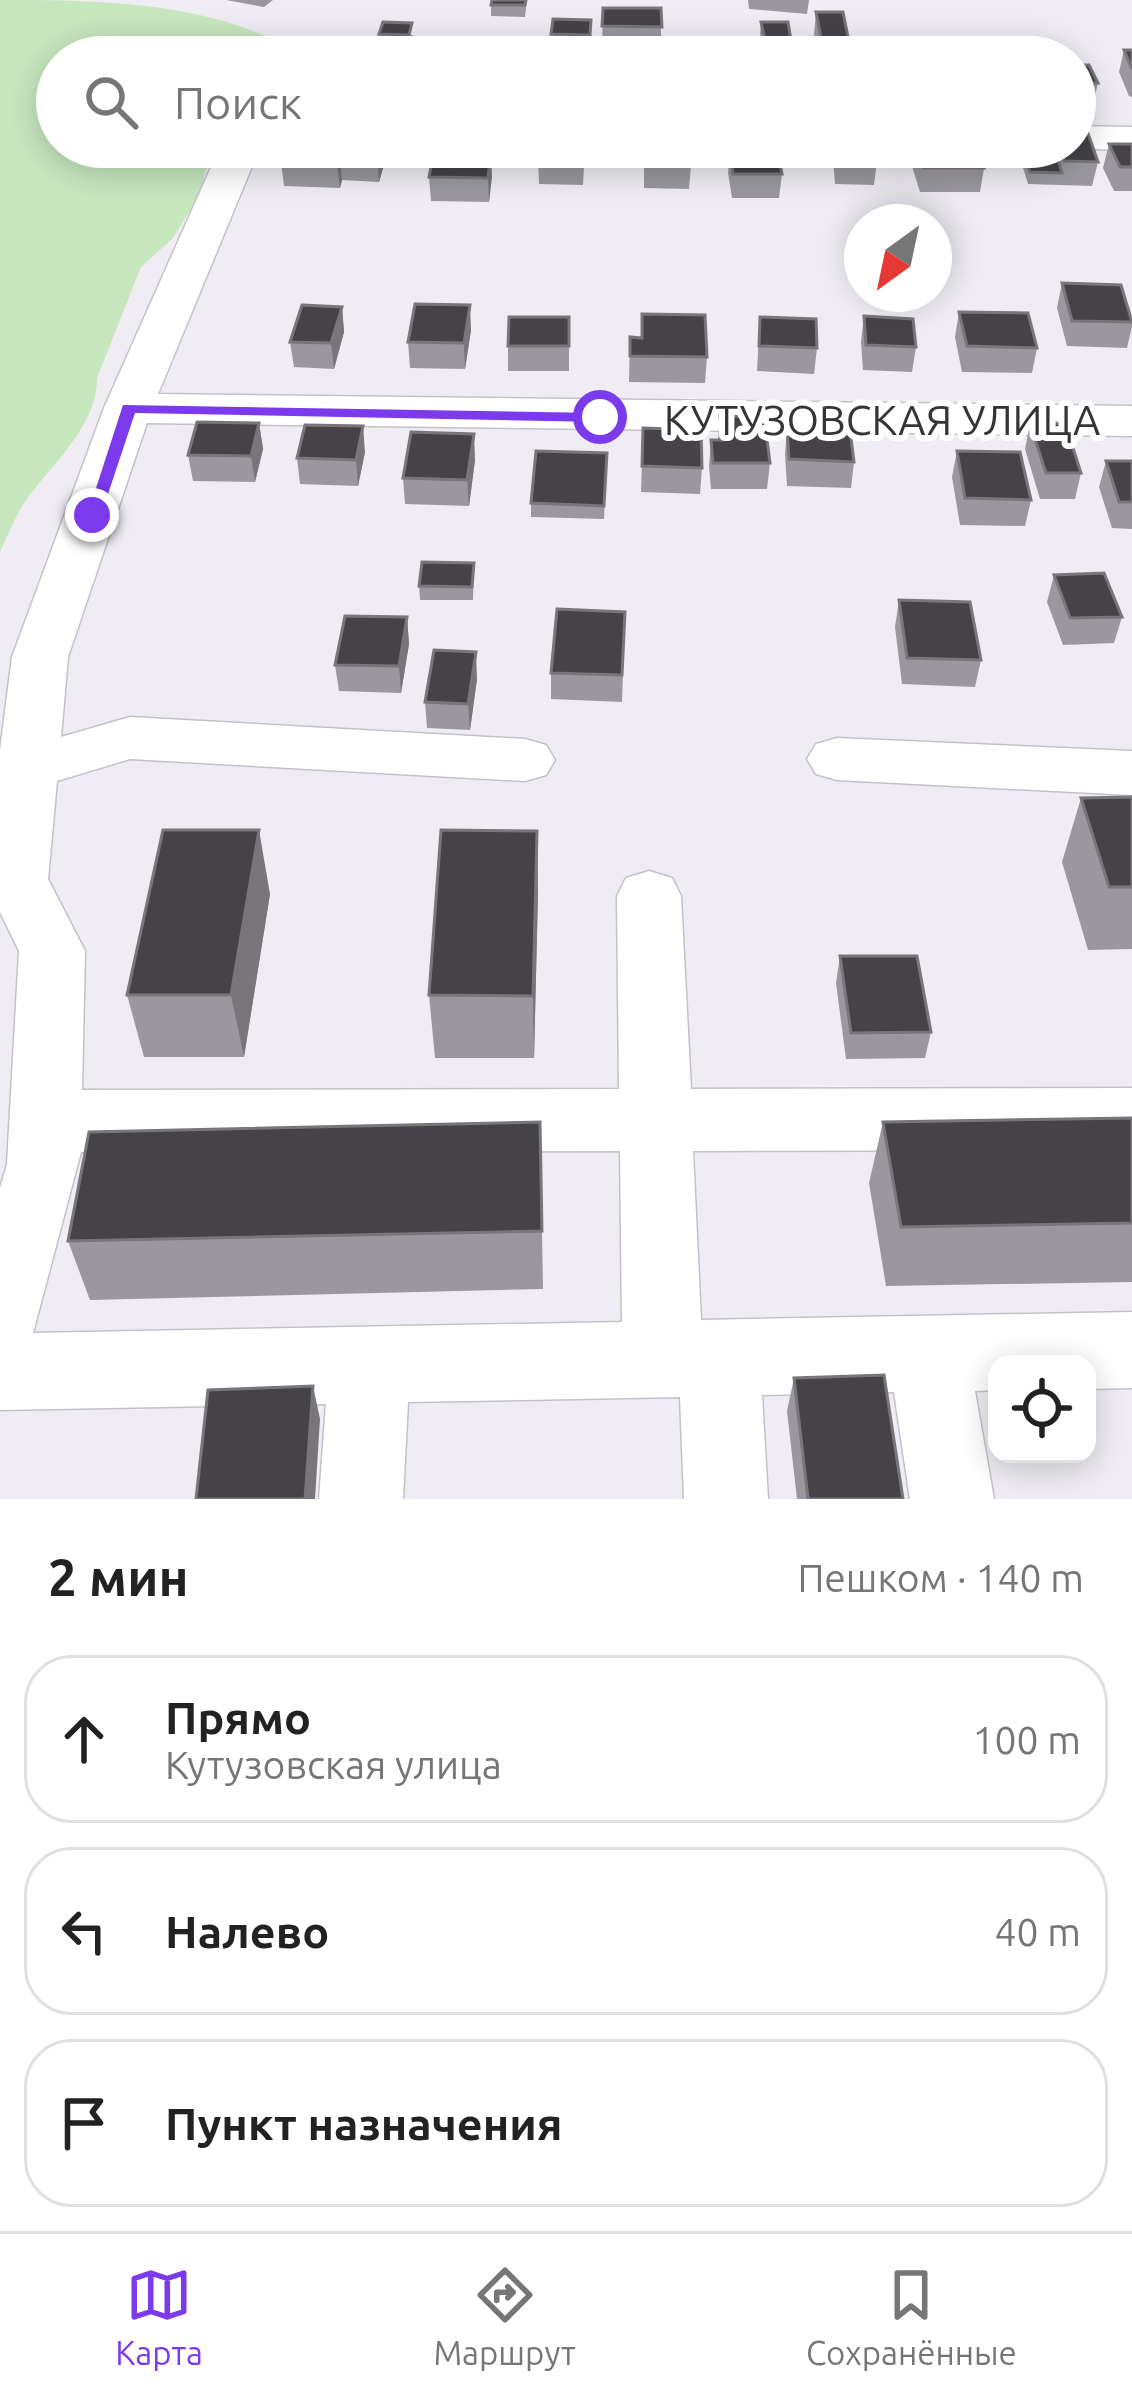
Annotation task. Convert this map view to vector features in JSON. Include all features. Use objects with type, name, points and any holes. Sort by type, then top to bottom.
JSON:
[{"type":"street","points":[[1096,138],[1132,139]]},
{"type":"street","points":[[0,1319],[44,1164],[52,951],[16,879],[40,657],[128,408],[231,168]]},
{"type":"street","name":"КУТУЗОВСКАЯ УЛИЦА","points":[[128,408],[1132,421]]},
{"type":"street","points":[[27,768],[130,738],[525,760]]},
{"type":"street","points":[[837,759],[1132,773]]},
{"type":"street","points":[[649,896],[653,1120],[691,1357],[727,1499]]},
{"type":"street","points":[[45,1121],[1132,1119]]},
{"type":"street","points":[[0,1372],[1132,1350]]},
{"type":"street","points":[[928,1353],[952,1499]]},
{"type":"street","points":[[362,1499],[369,1363]]},
{"type":"green space","points":[[0,0],[151,7],[225,22],[265,36],[36,36],[36,168],[207,168],[201,193],[173,238],[141,267],[82,428],[22,506],[0,552]]},
{"type":"building","points":[[492,0],[526,0],[525,5],[491,5]]},
{"type":"building","points":[[603,8],[661,8],[662,27],[602,26]]},
{"type":"building","points":[[816,12],[843,12],[848,36],[821,36]]},
{"type":"building","points":[[553,19],[591,20],[590,35],[551,34]]},
{"type":"building","points":[[383,22],[412,23],[409,35],[379,34]]},
{"type":"building","points":[[761,22],[788,22],[790,36],[764,36]]},
{"type":"building","points":[[1109,144],[1132,144],[1132,167],[1120,167]]},
{"type":"building","points":[[431,168],[489,168],[488,178],[429,177]]},
{"type":"building","points":[[732,168],[781,168],[782,174],[733,174]]},
{"type":"building","points":[[1029,168],[1061,168],[1062,173],[1030,172]]},
{"type":"building","points":[[1062,283],[1121,285],[1132,322],[1072,321]]},
{"type":"building","points":[[415,304],[470,305],[464,343],[408,342]]},
{"type":"building","points":[[302,305],[342,307],[331,343],[290,342]]},
{"type":"building","points":[[959,312],[1028,313],[1037,348],[967,346]]},
{"type":"building","points":[[642,314],[705,315],[707,357],[630,356],[630,337],[642,338]]},
{"type":"building","points":[[864,316],[913,319],[916,347],[866,345]]},
{"type":"building","points":[[509,317],[569,317],[569,346],[508,346]]},
{"type":"building","points":[[760,317],[816,319],[817,348],[759,346]]},
{"type":"building","points":[[720,416],[764,416],[770,463],[713,463],[711,440],[722,440]]},
{"type":"building","points":[[197,422],[259,423],[251,456],[188,455]]},
{"type":"building","points":[[1065,423],[1081,473],[1046,473],[1030,424]]},
{"type":"building","points":[[305,425],[363,426],[356,460],[297,458]]},
{"type":"building","points":[[643,428],[701,430],[702,468],[642,466]]},
{"type":"building","points":[[787,428],[850,430],[854,462],[789,459]]},
{"type":"building","points":[[411,432],[474,434],[467,480],[403,478]]},
{"type":"building","points":[[536,451],[607,453],[604,506],[531,503]]},
{"type":"building","points":[[957,451],[1020,452],[1031,500],[965,498]]},
{"type":"building","points":[[1106,461],[1132,461],[1132,502],[1119,502]]},
{"type":"building","points":[[422,562],[474,563],[472,587],[419,586]]},
{"type":"building","points":[[1104,573],[1122,617],[1070,618],[1054,575]]},
{"type":"building","points":[[899,600],[970,602],[981,660],[907,658]]},
{"type":"building","points":[[557,609],[625,612],[622,675],[551,673]]},
{"type":"building","points":[[345,616],[407,617],[399,666],[335,665]]},
{"type":"building","points":[[434,650],[476,652],[468,704],[425,702]]},
{"type":"building","points":[[1132,797],[1132,887],[1109,887],[1081,798]]},
{"type":"building","points":[[163,830],[259,830],[231,995],[127,995]]},
{"type":"building","points":[[441,830],[537,831],[533,996],[429,995]]},
{"type":"building","points":[[840,956],[917,956],[931,1032],[851,1033]]},
{"type":"building","points":[[1132,1118],[1132,1223],[901,1227],[883,1122]]},
{"type":"building","points":[[540,1122],[542,1231],[68,1241],[89,1132]]},
{"type":"building","points":[[884,1375],[903,1499],[808,1499],[794,1378]]},
{"type":"building","points":[[313,1386],[305,1499],[196,1499],[208,1390]]},
{"type":"route","points":[[92,515],[128,408],[600,417]]}]
